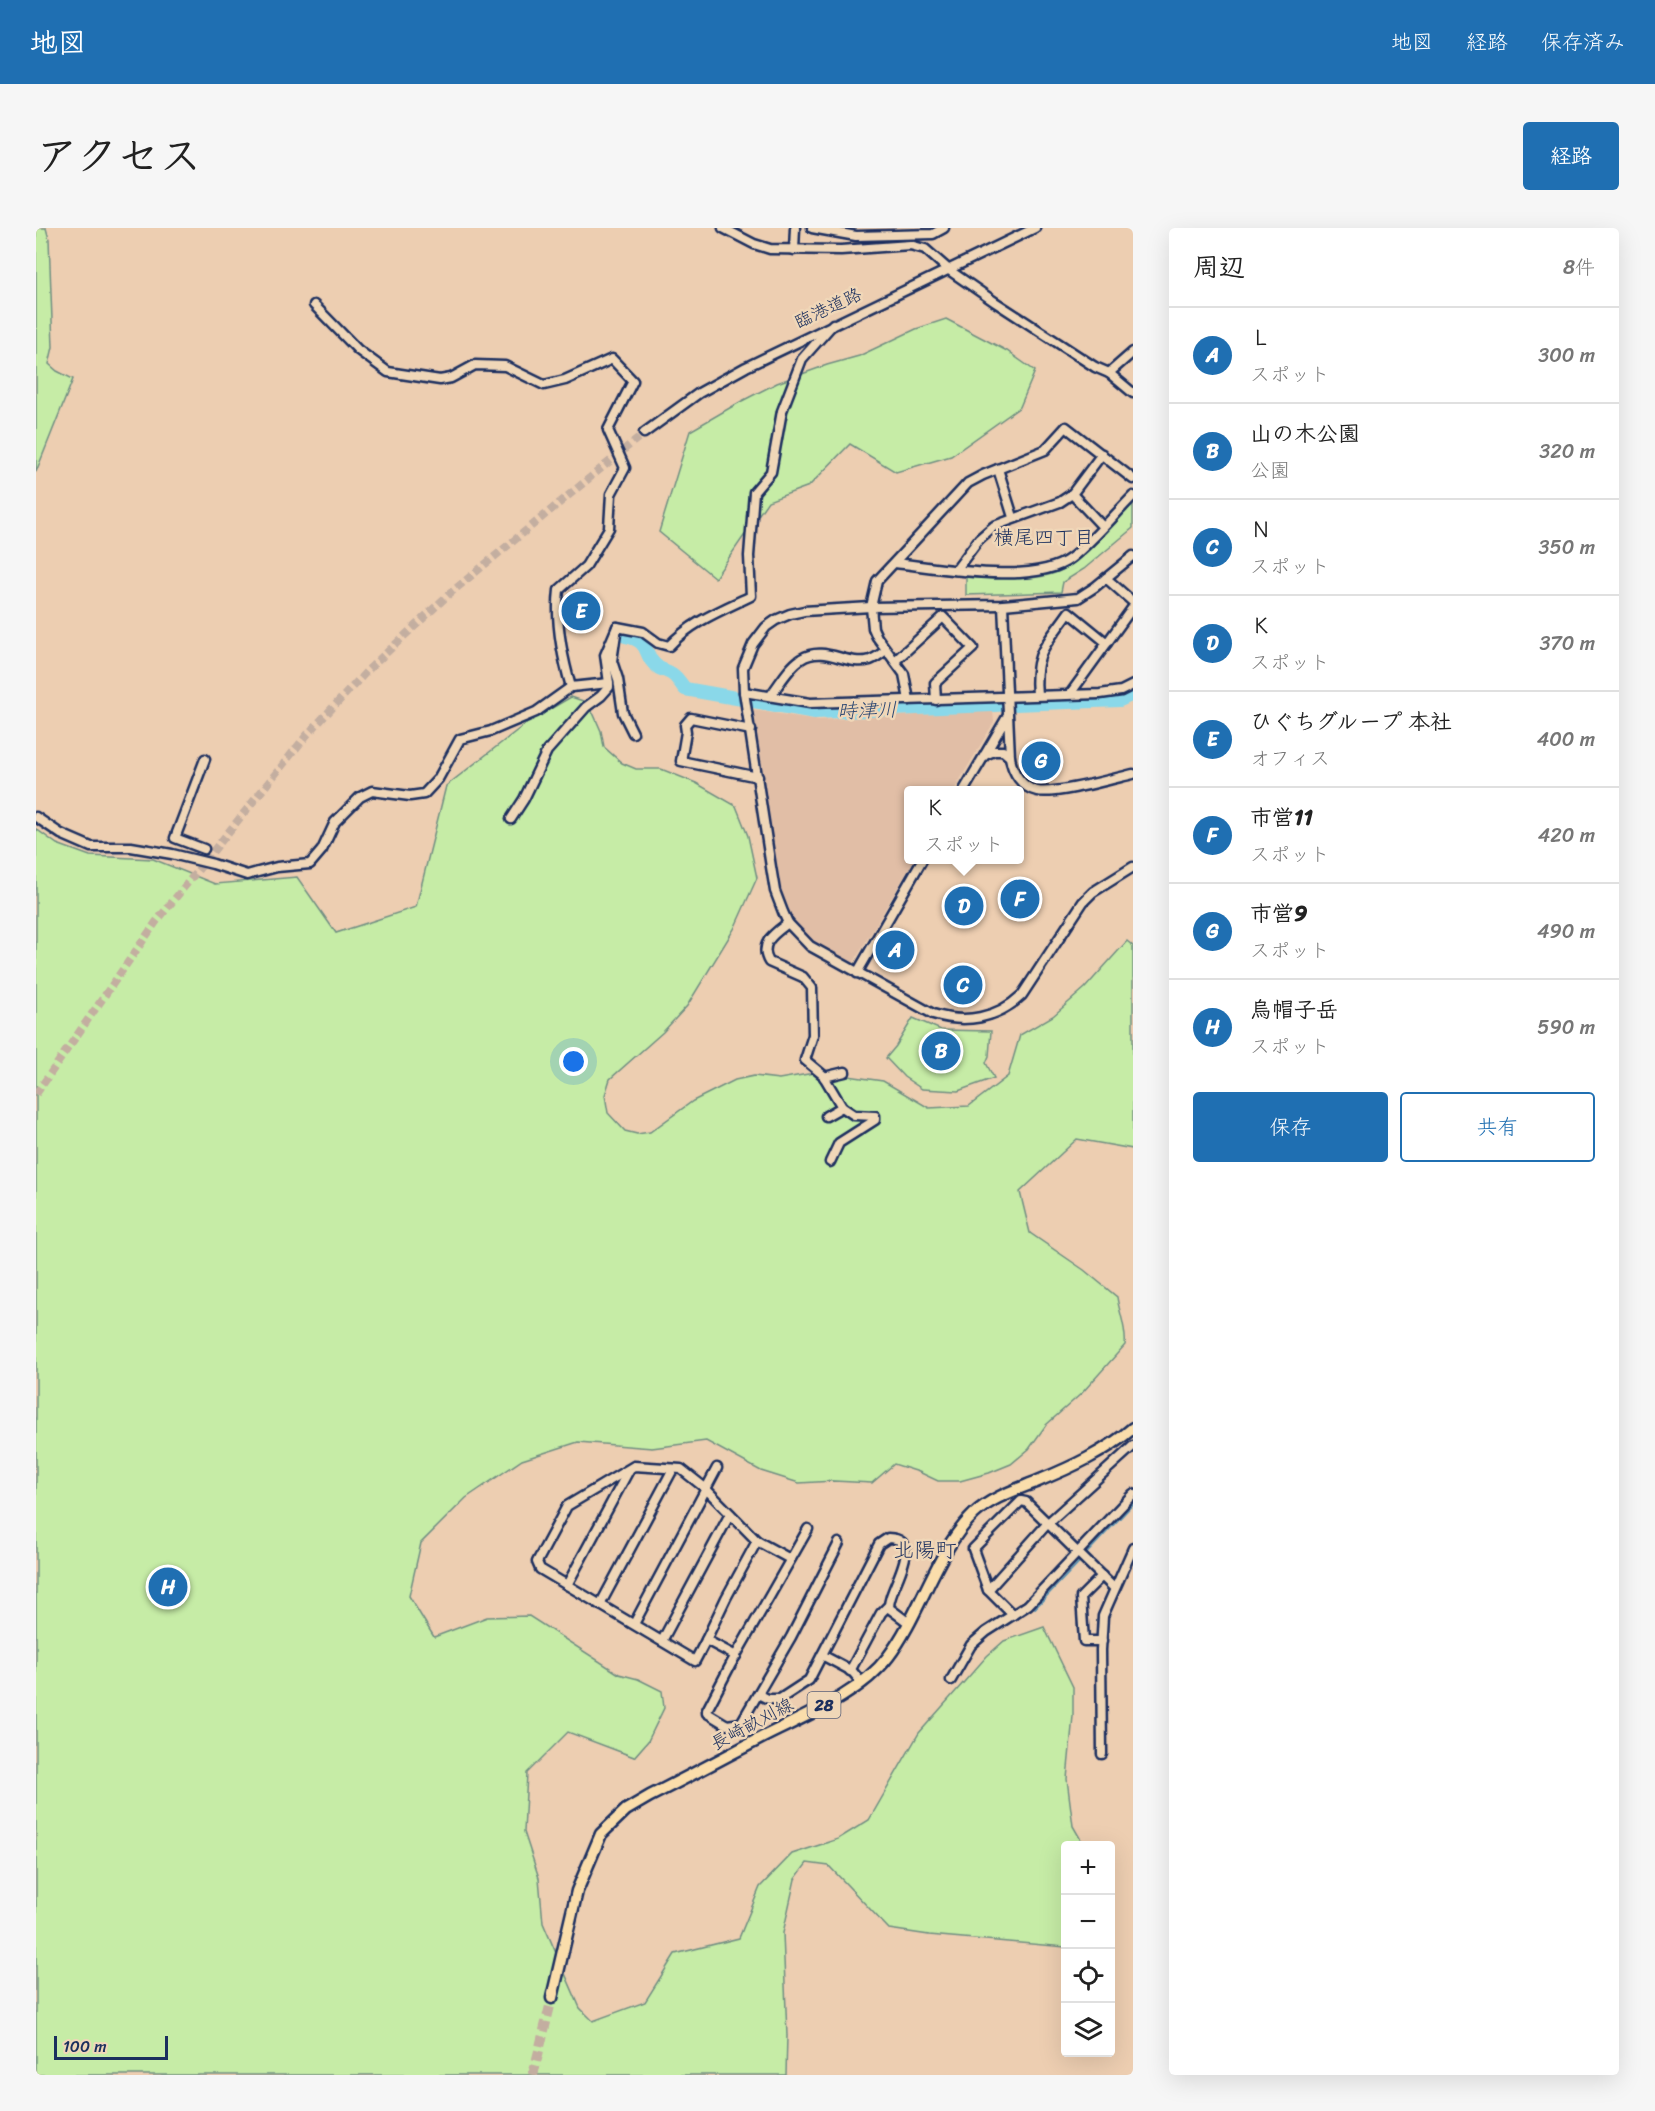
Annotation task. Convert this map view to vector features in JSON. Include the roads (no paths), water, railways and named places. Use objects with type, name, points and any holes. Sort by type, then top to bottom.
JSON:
[{"type":"main road","name":"長崎畝刈線","points":[[552,1998],[577,1892],[602,1834],[626,1810],[862,1683],[888,1657],[955,1537],[975,1514],[998,1497],[1079,1464],[1133,1428]]},
{"type":"street","points":[[723,228],[754,244],[770,249],[841,250],[910,245],[925,249],[949,270],[1038,331],[1095,367],[1109,373],[1133,393]]},
{"type":"street","points":[[794,250],[795,228]]},
{"type":"street","points":[[812,228],[856,236],[933,234],[944,228]]},
{"type":"street","name":"臨港道路","points":[[644,433],[699,393],[746,367],[1035,228]]},
{"type":"street","points":[[314,305],[358,350],[388,372],[440,380],[451,378],[475,365],[505,366],[544,385],[565,380],[612,359],[633,381],[608,430],[625,468],[611,494],[609,528],[586,566],[559,590],[557,608],[562,656],[571,687]]},
{"type":"street","points":[[617,627],[643,632],[658,643],[669,645],[707,617],[751,596],[749,556],[754,492],[771,471],[782,411],[802,359],[833,324]]},
{"type":"street","points":[[1109,373],[1133,352]]},
{"type":"street","points":[[909,700],[904,674],[873,628],[871,607],[877,581],[968,483],[1045,450],[1066,427],[1133,479]]},
{"type":"street","points":[[956,570],[994,526],[1060,502],[1072,494],[1102,454]]},
{"type":"street","points":[[998,469],[1014,517]]},
{"type":"street","points":[[1072,494],[1103,527]]},
{"type":"street","points":[[895,563],[1022,574],[1050,569],[1071,558],[1133,496]]},
{"type":"street","points":[[1133,556],[1078,598],[1003,605],[871,607],[790,614],[766,627],[753,644],[743,668],[744,693],[776,891],[789,923],[810,946],[933,1014],[949,1019],[974,1019],[996,1013],[1012,1004],[1022,995],[1083,902],[1093,892],[1133,867]]},
{"type":"street","points":[[1106,578],[1133,602]]},
{"type":"street","points":[[1003,605],[1010,758],[1011,768],[1019,779],[1028,788],[1050,792],[1133,774]]},
{"type":"street","points":[[1070,694],[1133,607]]},
{"type":"street","points":[[1036,695],[1035,674],[1039,654],[1069,612],[1107,643]]},
{"type":"street","points":[[895,661],[943,617],[974,648],[935,683],[936,700]]},
{"type":"street","points":[[511,819],[524,799],[546,751],[586,707],[602,696],[609,687],[604,655],[617,627]]},
{"type":"street","points":[[617,627],[612,661],[618,679],[623,713],[633,733]]},
{"type":"street","points":[[771,695],[801,659],[813,654],[823,653],[858,662],[871,660],[886,650]]},
{"type":"street","points":[[36,817],[61,834],[91,847],[131,847],[172,854],[247,875],[277,867],[310,864],[322,850],[335,822],[360,797],[372,791],[410,796],[424,794],[438,779],[460,739],[491,731],[536,712],[571,687],[609,683]]},
{"type":"street","points":[[744,693],[771,695],[810,703],[1111,692],[1133,686]]},
{"type":"street","points":[[966,786],[1007,716]]},
{"type":"street","points":[[751,730],[691,718],[685,725],[687,732],[681,760],[758,777]]},
{"type":"street","points":[[985,755],[994,751],[1003,751],[1010,758]]},
{"type":"street","points":[[204,849],[175,838],[206,759]]},
{"type":"street","points":[[857,973],[920,864]]},
{"type":"street","points":[[789,923],[774,934],[764,948],[766,958],[772,964],[803,977],[812,988],[813,1035],[805,1058],[824,1077],[842,1107],[854,1115],[875,1116],[875,1120],[839,1143],[830,1162]]},
{"type":"street","points":[[824,1077],[845,1072]]},
{"type":"street","points":[[826,1116],[842,1107]]},
{"type":"street","points":[[988,1590],[1048,1524],[1133,1446]]},
{"type":"street","points":[[757,1541],[695,1661],[540,1569],[537,1562],[567,1506],[634,1466],[681,1469],[705,1488],[757,1541],[790,1559]]},
{"type":"street","points":[[634,1624],[717,1468]]},
{"type":"street","points":[[567,1585],[629,1469]]},
{"type":"street","points":[[600,1605],[673,1469]]},
{"type":"street","points":[[951,1680],[971,1645],[986,1632],[1028,1605],[1042,1592],[1133,1494]]},
{"type":"street","points":[[1013,1615],[988,1590],[973,1549],[1020,1502],[1026,1502],[1114,1588]]},
{"type":"street","points":[[662,1641],[730,1514]]},
{"type":"street","points":[[808,1528],[707,1710],[707,1713],[727,1725],[741,1723],[791,1636],[839,1543]]},
{"type":"street","points":[[758,1694],[768,1699],[780,1699],[809,1680],[879,1544],[888,1538],[899,1540],[904,1544],[906,1559],[889,1598],[889,1605],[892,1611],[909,1623]]},
{"type":"street","points":[[1102,1754],[1103,1616],[1133,1548]]},
{"type":"street","points":[[1102,1576],[1081,1597],[1084,1641],[1102,1641]]},
{"type":"street","points":[[850,1671],[881,1613],[889,1605]]},
{"type":"street","points":[[706,1640],[736,1656]]},
{"type":"street","points":[[822,1655],[850,1671],[862,1683]]},
{"type":"waterway","name":"時津川","points":[[625,636],[640,642],[650,659],[659,668],[674,675],[685,689],[815,712],[1120,700],[1133,694]]},
{"type":"waterway","points":[[1085,1555],[1133,1504]]},
{"type":"waterway","points":[[1035,1608],[1081,1560]]},
{"type":"tunnel","points":[[36,1094],[156,922],[306,736],[368,670],[448,595],[644,433]]},
{"type":"tunnel","points":[[533,2075],[552,1998]]},
{"type":"place","name":"ひぐちグループ 本社","points":[[581,611]]},
{"type":"place","name":"市営9","points":[[1041,761]]},
{"type":"place","name":"市営11","points":[[1020,899]]},
{"type":"place","name":"Ｋ","points":[[964,906]]},
{"type":"place","name":"Ｌ","points":[[895,950]]},
{"type":"place","name":"Ｎ","points":[[963,985]]},
{"type":"place","name":"山の木公園","points":[[941,1051]]},
{"type":"place","name":"烏帽子岳","points":[[168,1587]]},
{"type":"district","name":"横尾四丁目","points":[[1044,537]]},
{"type":"district","name":"北陽町","points":[[925,1550]]}]
